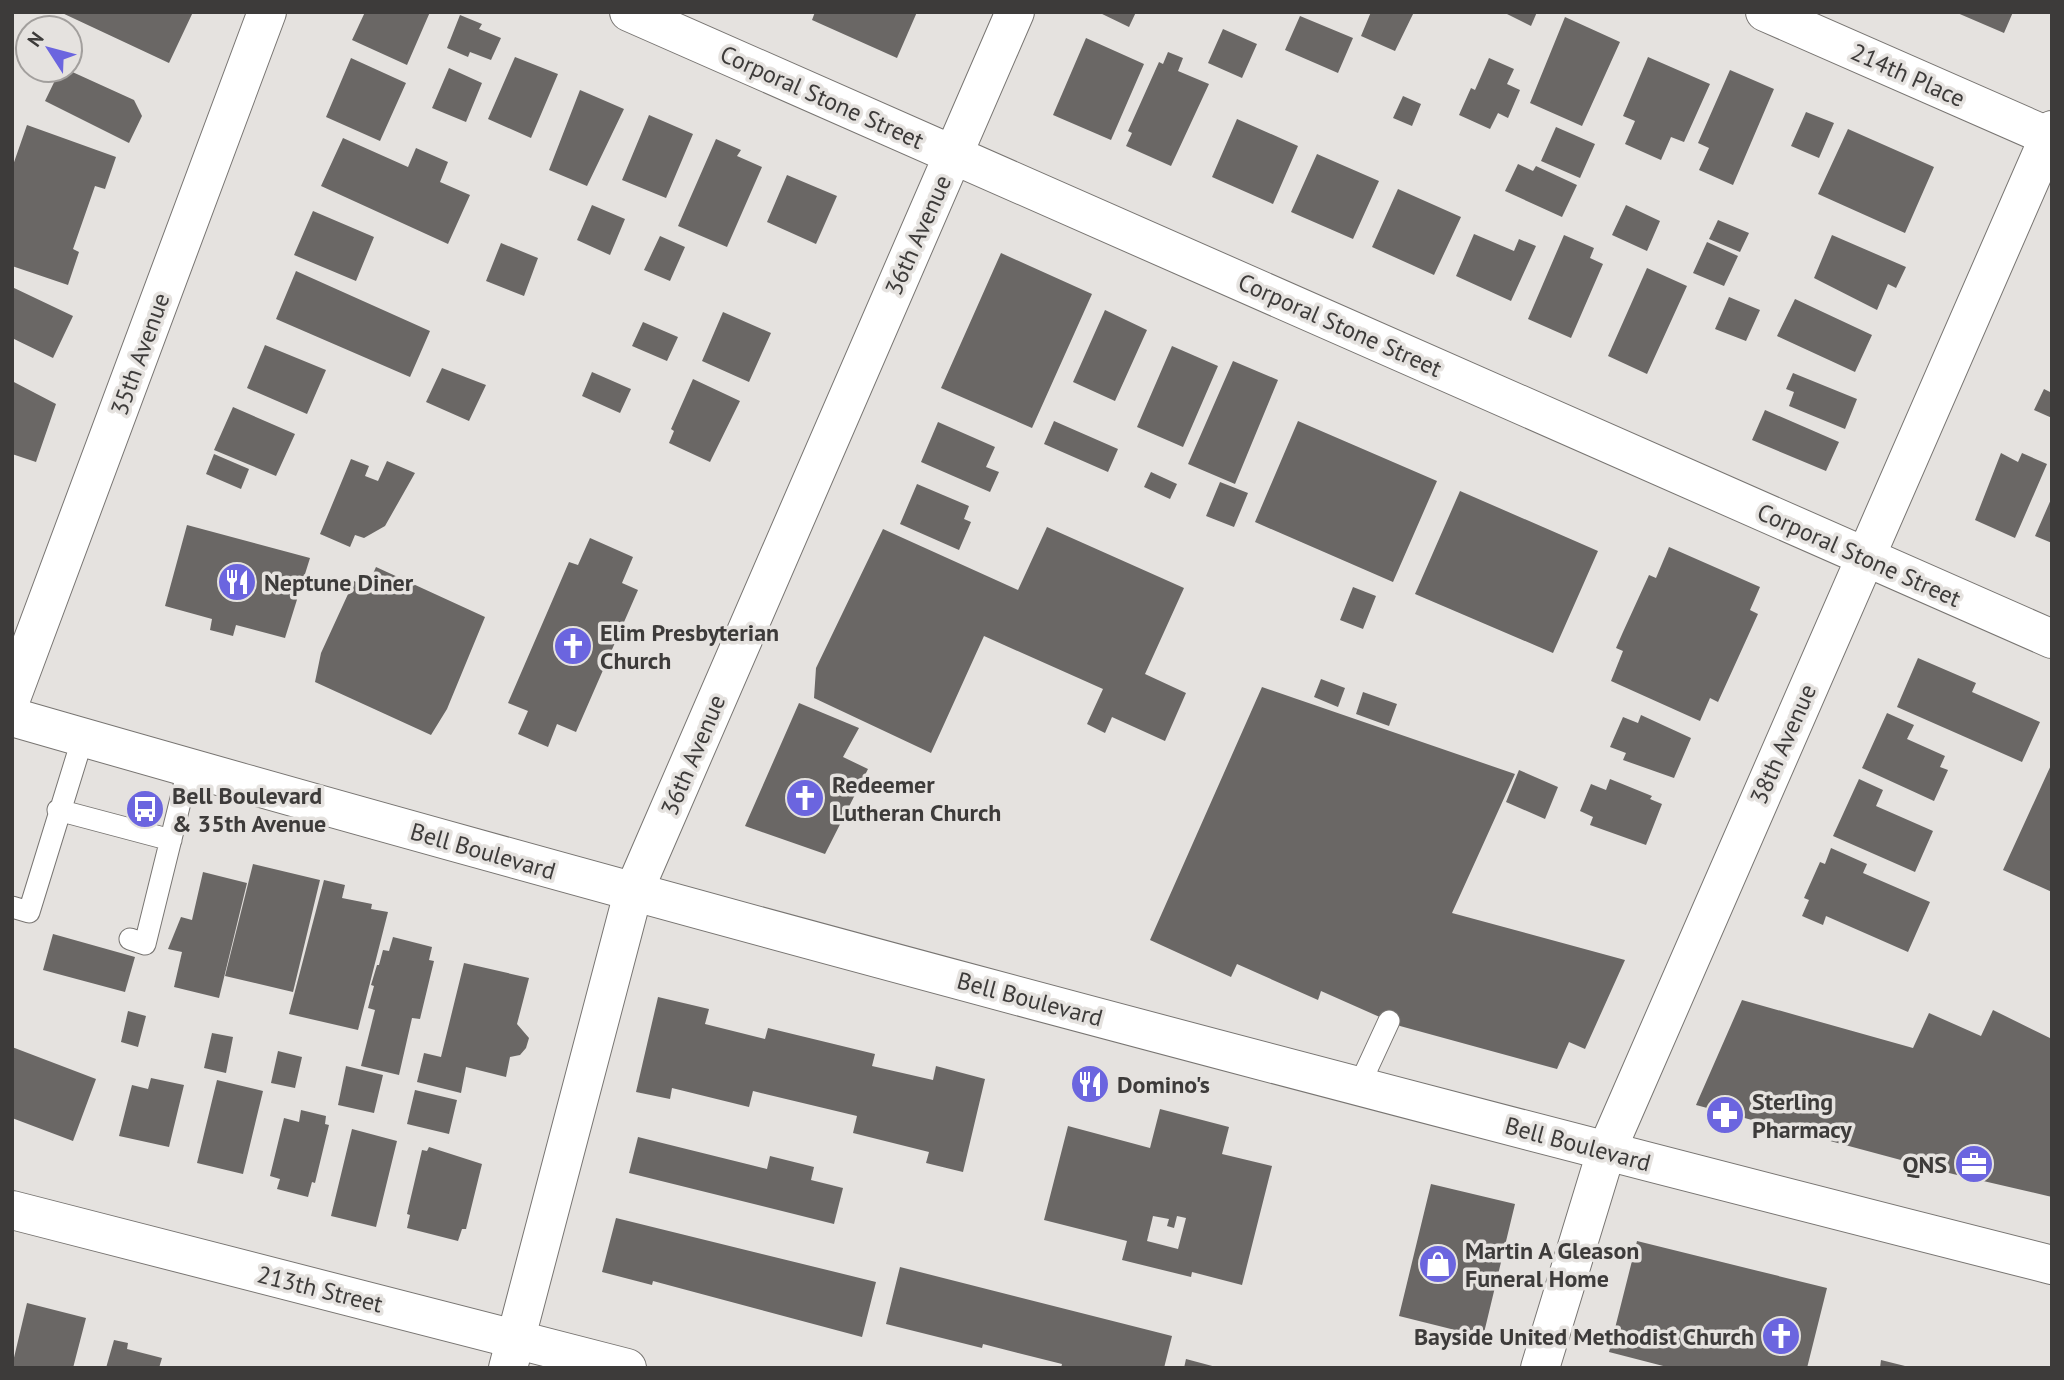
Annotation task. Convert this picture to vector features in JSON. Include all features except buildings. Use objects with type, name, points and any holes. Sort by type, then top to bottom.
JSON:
[{"type":"street","name":"35th Avenue","points":[[12,696],[267,12]]},
{"type":"street","name":"Corporal Stone Street","points":[[629,12],[2052,639]]},
{"type":"street","name":"36th Avenue","points":[[511,1354],[633,893],[1015,12]]},
{"type":"street","name":"214th Place","points":[[1765,12],[2051,135]]},
{"type":"street","name":"38th Avenue","points":[[1540,1368],[1605,1152],[2051,135]]},
{"type":"street","name":"Bell Boulevard","points":[[12,717],[633,893],[1605,1152],[2052,1265]]},
{"type":"street","name":"213th Street","points":[[12,1210],[511,1354],[627,1368]]},
{"type":"lane","points":[[30,912],[52,868],[58,810],[83,737]]},
{"type":"lane","points":[[130,939],[145,944],[149,893],[171,840],[189,766]]},
{"type":"lane","points":[[58,810],[171,840]]},
{"type":"lane","points":[[1359,1086],[1389,1021]]},
{"type":"place","name":"Neptune Diner","points":[[237,582]]},
{"type":"place","name":"Elim Presbyterian Church","points":[[573,646]]},
{"type":"place","name":"Redeemer Lutheran Church","points":[[805,798]]},
{"type":"place","name":"Bell Boulevard & 35th Avenue","points":[[145,809]]},
{"type":"place","name":"Domino's","points":[[1090,1084]]},
{"type":"place","name":"Sterling Pharmacy","points":[[1725,1115]]},
{"type":"place","name":"QNS","points":[[1974,1164]]},
{"type":"place","name":"Martin A Gleason Funeral Home","points":[[1438,1264]]},
{"type":"place","name":"Bayside United Methodist Church","points":[[1781,1336]]}]
